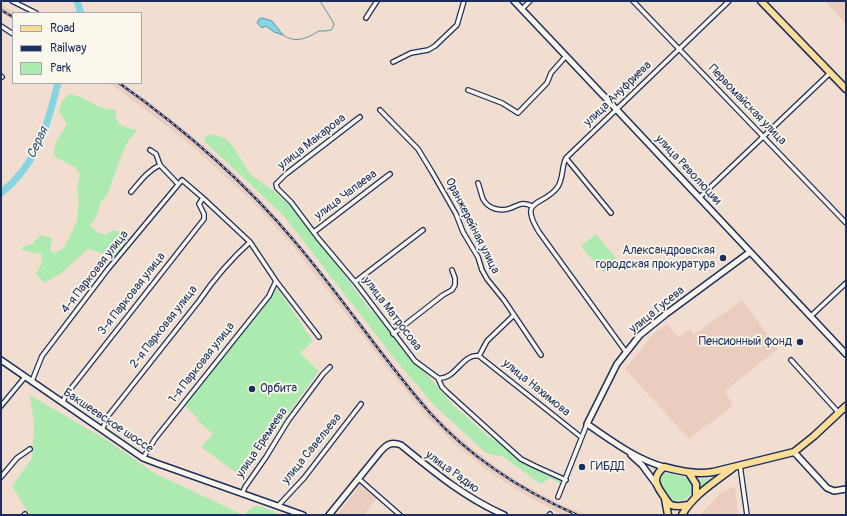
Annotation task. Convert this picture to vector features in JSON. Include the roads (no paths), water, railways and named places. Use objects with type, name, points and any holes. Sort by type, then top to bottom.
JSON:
[{"type":"main road","name":"улица Революции","points":[[514,1],[700,197],[846,354]]},
{"type":"main road","points":[[760,1],[846,89]]},
{"type":"main road","name":"улица Гусева","points":[[587,424],[617,364],[640,335],[649,326],[750,252]]},
{"type":"main road","name":"Бакшеевское шоссе","points":[[1,360],[143,458],[156,464],[303,515]]},
{"type":"main road","points":[[587,424],[624,449],[654,464],[689,473],[701,474],[794,452],[814,436],[846,406]]},
{"type":"main road","name":"улица Радио","points":[[358,479],[386,445],[396,443],[401,445],[470,498],[504,515]]},
{"type":"main road","points":[[624,449],[642,465],[665,499],[672,505],[688,505]]},
{"type":"main road","points":[[794,452],[827,488],[834,491],[846,489]]},
{"type":"main road","points":[[682,515],[688,505],[696,497],[738,465]]},
{"type":"main road","points":[[656,484],[656,476],[664,467]]},
{"type":"main road","points":[[689,473],[696,484],[696,497]]},
{"type":"main road","points":[[329,515],[358,479]]},
{"type":"main road","points":[[665,499],[668,515]]},
{"type":"street","points":[[12,1],[34,12]]},
{"type":"street","points":[[366,18],[377,1]]},
{"type":"street","points":[[393,62],[412,53],[428,50],[435,46],[457,24],[464,1]]},
{"type":"street","points":[[522,9],[530,1]]},
{"type":"street","name":"Первомайская улица","points":[[633,1],[846,224]]},
{"type":"street","name":"улица Ануфриева","points":[[566,158],[618,110],[729,1]]},
{"type":"street","points":[[1,26],[12,33]]},
{"type":"street","points":[[468,90],[502,103],[518,113],[547,83],[551,73],[566,56]]},
{"type":"street","points":[[700,197],[830,73]]},
{"type":"street","name":"Оранжерейная улица","points":[[380,110],[418,149],[456,214],[463,232],[478,257],[482,270],[541,355]]},
{"type":"street","name":"улица Макарова","points":[[276,184],[286,174],[360,117]]},
{"type":"street","points":[[150,150],[156,154],[160,165],[178,184]]},
{"type":"street","points":[[566,158],[558,187],[532,206],[530,211],[531,220],[626,352]]},
{"type":"street","points":[[566,158],[610,213]]},
{"type":"street","points":[[131,192],[144,176],[160,165]]},
{"type":"street","name":"улица Чапаева","points":[[314,232],[390,174]]},
{"type":"street","name":"4-я Парковая улица","points":[[32,382],[42,356],[113,264],[178,184],[182,180],[203,198]]},
{"type":"street","points":[[478,183],[486,204],[494,208],[504,210],[524,203],[532,206]]},
{"type":"street","name":"улица Матросова","points":[[276,184],[277,188],[291,202],[355,282],[415,361],[438,378],[442,387],[447,392],[522,458],[535,466],[566,480]]},
{"type":"street","points":[[203,198],[250,242],[276,281],[319,337]]},
{"type":"street","name":"3-я Парковая улица","points":[[63,402],[65,396],[204,219],[204,214],[199,204],[203,198]]},
{"type":"street","points":[[355,282],[424,230]]},
{"type":"street","name":"2-я Парковая улица","points":[[102,430],[108,416],[199,301],[211,283],[223,268],[250,242]]},
{"type":"street","points":[[393,334],[443,295],[452,290],[455,285],[455,278],[452,270]]},
{"type":"street","name":"1-я Парковая улица","points":[[143,458],[155,439],[269,296],[276,281]]},
{"type":"street","points":[[811,316],[846,282]]},
{"type":"street","points":[[438,378],[446,378],[471,356],[479,356],[487,341],[514,315]]},
{"type":"street","name":"улица Нахимова","points":[[479,356],[581,436]]},
{"type":"street","points":[[791,360],[839,413]]},
{"type":"street","name":"улица Еремеева","points":[[242,494],[288,421],[323,374],[330,367]]},
{"type":"street","points":[[1,406],[26,377]]},
{"type":"street","name":"улица Савельева","points":[[278,506],[304,478],[361,404]]},
{"type":"street","points":[[558,497],[587,424]]},
{"type":"street","points":[[1,477],[17,458],[30,449]]},
{"type":"street","points":[[738,465],[747,515]]},
{"type":"street","points":[[358,479],[400,515]]},
{"type":"water","points":[[262,18],[272,21],[283,35],[274,32],[266,26],[262,28],[257,23],[259,19]]},
{"type":"waterway","name":"Серая","points":[[77,1],[81,12]]},
{"type":"waterway","points":[[283,35],[297,40],[306,38],[319,31],[331,30],[334,25],[333,22],[320,1]]},
{"type":"waterway","name":"Серая","points":[[1,193],[24,170],[39,144],[50,115],[58,84]]},
{"type":"railway","points":[[1,10],[12,16]]},
{"type":"railway","points":[[120,84],[167,119],[213,157],[276,220],[330,285],[413,393],[447,430],[463,445],[499,472],[537,495],[577,515]]},
{"type":"place","name":"Александровская городская прокуратура","points":[[723,258]]},
{"type":"place","name":"Пенсионный фонд","points":[[800,342]]},
{"type":"place","name":"Орбита","points":[[252,389]]},
{"type":"place","name":"ГИБДД","points":[[582,467]]}]
